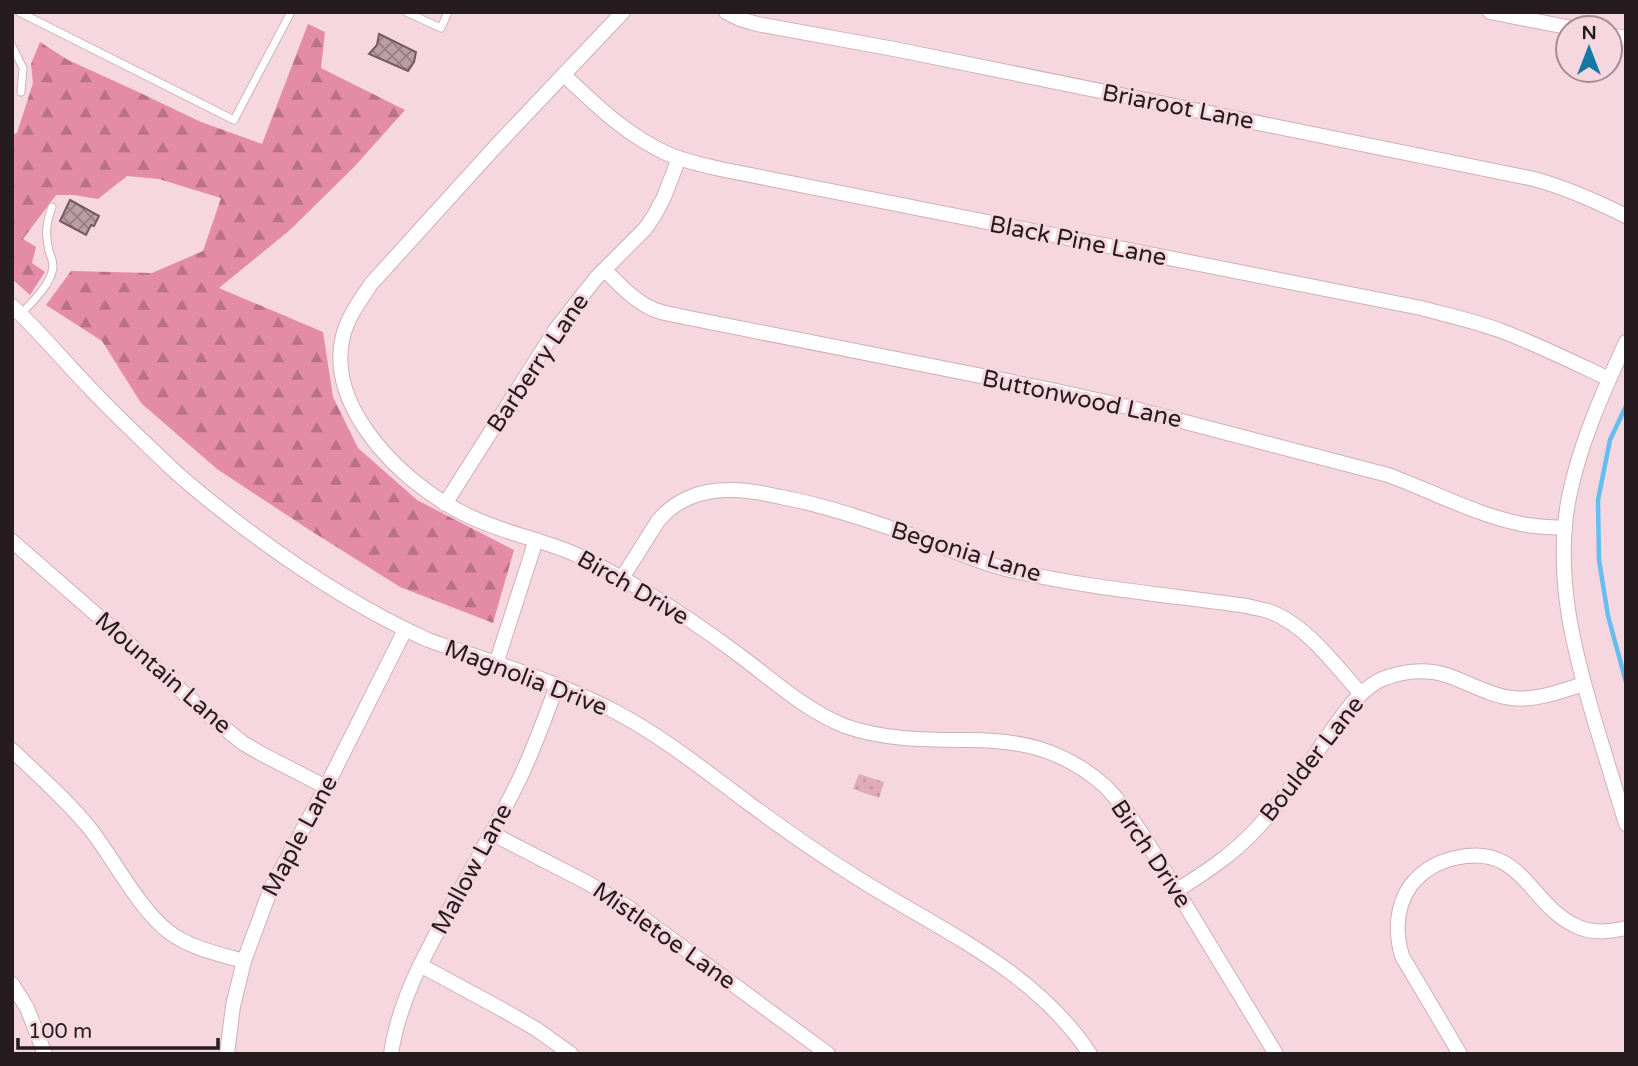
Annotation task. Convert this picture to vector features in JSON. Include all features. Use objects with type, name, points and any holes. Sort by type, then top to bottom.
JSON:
[{"type":"street","name":"Birch Drive","points":[[623,12],[371,284],[348,320],[342,338],[341,370],[351,403],[366,429],[398,468],[445,504],[476,519],[587,559],[622,578],[700,627],[792,695],[842,724],[902,738],[1010,743],[1041,749],[1065,758],[1083,769],[1106,788],[1144,837],[1276,1054]]},
{"type":"street","name":"Briaroot Lane","points":[[726,12],[757,24],[894,49],[1534,178],[1556,184],[1626,216]]},
{"type":"street","points":[[1490,12],[1554,24]]},
{"type":"street","name":"Black Pine Lane","points":[[564,75],[622,128],[641,141],[678,158],[720,169],[1434,312],[1497,329],[1609,379]]},
{"type":"street","name":"Barberry Lane","points":[[445,504],[555,329],[654,216],[678,158]]},
{"type":"street","name":"Buttonwood Lane","points":[[605,270],[632,295],[654,310],[1124,406],[1388,475],[1507,520],[1565,528]]},
{"type":"street","name":"Magnolia Drive","points":[[17,310],[88,387],[167,464],[259,539],[310,574],[405,630],[579,694],[669,744],[818,852],[1015,975],[1045,999],[1067,1022],[1090,1054]]},
{"type":"street","points":[[1626,342],[1590,426],[1574,477],[1565,528],[1563,561],[1566,603],[1584,684],[1626,824]]},
{"type":"street","name":"Begonia Lane","points":[[622,578],[658,521],[677,504],[710,491],[751,491],[832,509],[1009,570],[1091,585],[1247,606],[1269,612],[1282,617],[1318,646],[1361,694]]},
{"type":"street","points":[[496,664],[536,540]]},
{"type":"street","name":"Mountain Lane","points":[[12,541],[225,729],[260,753],[326,787]]},
{"type":"street","name":"Maple Lane","points":[[227,1054],[233,1006],[244,961],[271,888],[326,787],[405,630]]},
{"type":"street","name":"Boulder Lane","points":[[1177,890],[1219,864],[1242,844],[1297,779],[1361,694],[1377,681],[1415,671],[1432,672],[1493,694],[1513,698],[1547,695],[1584,684]]},
{"type":"street","name":"Mallow Lane","points":[[391,1054],[406,997],[519,780],[557,686]]},
{"type":"street","points":[[12,750],[89,828],[158,923],[186,943],[244,961]]},
{"type":"street","name":"Mistletoe Lane","points":[[491,833],[588,883],[629,908],[828,1054]]},
{"type":"street","points":[[1460,1054],[1399,947],[1397,932],[1402,903],[1408,890],[1427,868],[1460,857],[1494,859],[1506,863],[1557,913],[1576,927],[1600,932],[1626,928]]},
{"type":"street","points":[[421,965],[536,1029],[571,1054]]},
{"type":"street","points":[[12,984],[27,1008],[46,1054]]},
{"type":"lane","points":[[19,12],[234,120],[291,12]]},
{"type":"lane","points":[[406,12],[440,28],[448,12]]},
{"type":"lane","points":[[12,46],[23,68],[21,92]]},
{"type":"lane","points":[[17,310],[50,278],[53,266],[45,236],[52,207]]},
{"type":"green space","points":[[308,24],[325,32],[321,68],[405,110],[354,167],[290,230],[219,288],[323,332],[333,397],[358,448],[417,500],[514,550],[493,623],[400,587],[217,469],[141,403],[102,341],[46,305],[71,271],[152,273],[203,251],[221,198],[159,179],[127,176],[98,199],[56,195],[23,239],[36,247],[32,263],[45,272],[30,295],[12,279],[12,135],[17,133],[33,83],[31,64],[40,42],[68,60],[201,122],[262,144]]},
{"type":"shaded area","points":[[859,774],[884,782],[879,798],[853,789]]},
{"type":"building","points":[[379,34],[416,52],[408,71],[369,54],[377,45]]},
{"type":"building","points":[[70,200],[99,216],[86,235],[60,221]]},
{"type":"waterway","points":[[1626,406],[1610,440],[1598,500],[1599,560],[1608,616],[1626,682]]}]
